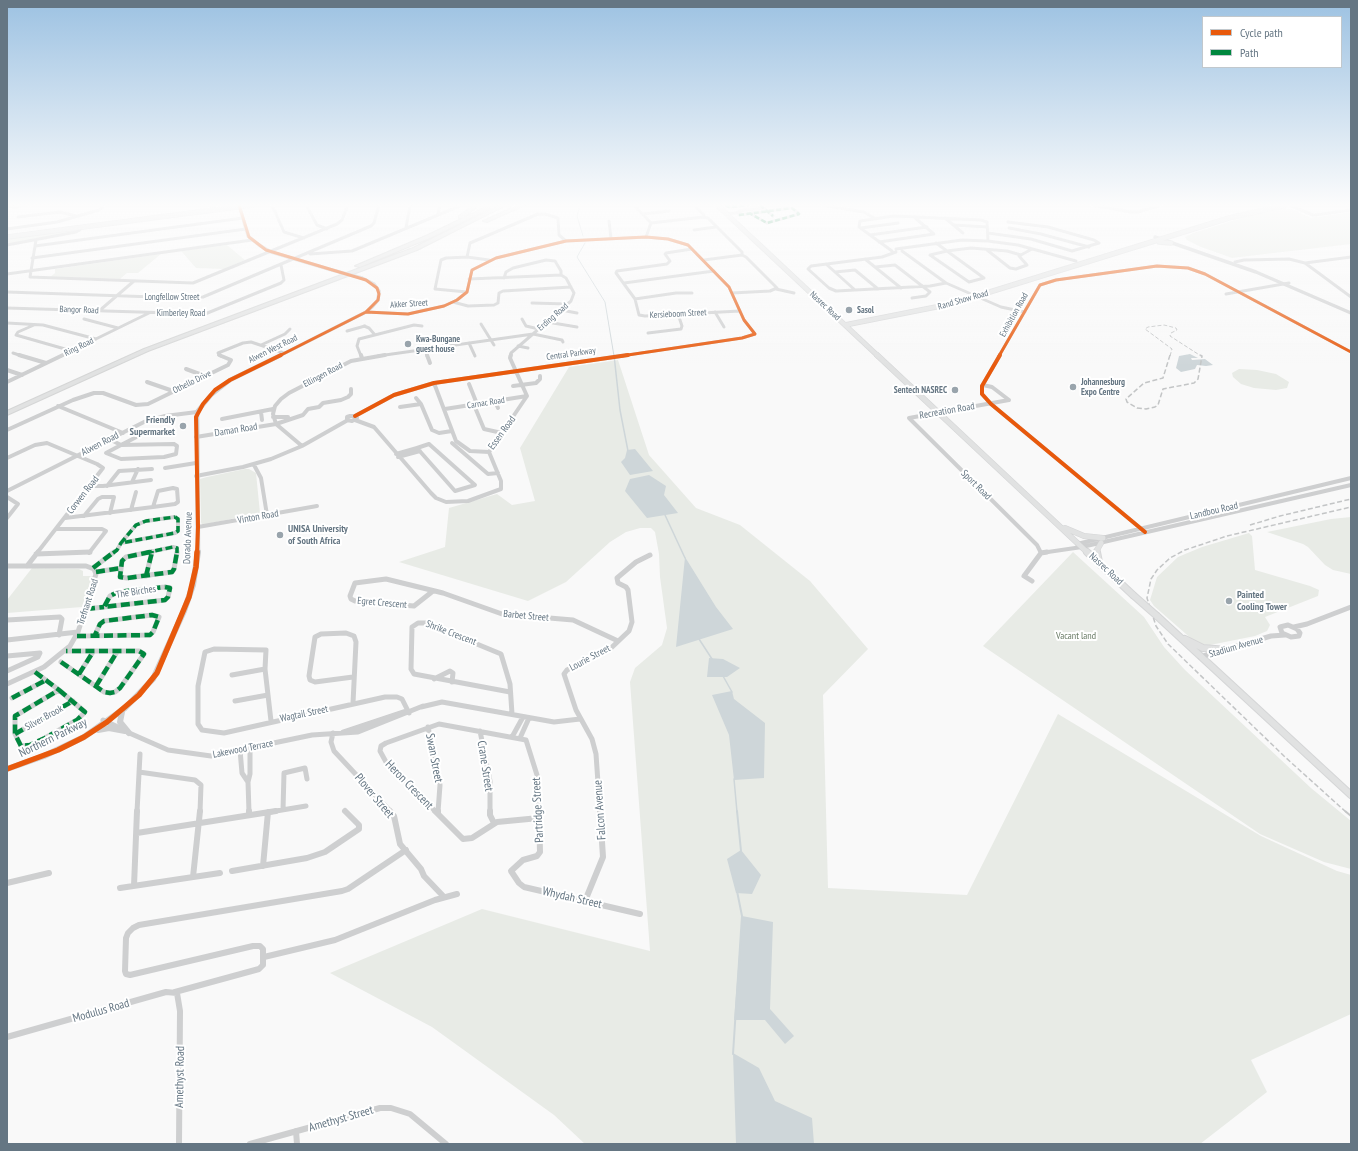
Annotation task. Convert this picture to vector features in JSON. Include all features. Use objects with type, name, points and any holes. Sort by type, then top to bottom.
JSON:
[{"type":"highway","points":[[7,408],[145,347],[375,259]]},
{"type":"highway","points":[[7,413],[146,350],[389,259]]},
{"type":"main road","name":"Nasrec Road","points":[[776,259],[1060,525],[1076,545],[1082,547],[1099,562],[1351,795]]},
{"type":"main road","name":"Rand Show Road","points":[[974,296],[1084,259]]},
{"type":"main road","name":"Rand Show Road","points":[[845,323],[911,314],[1092,259]]},
{"type":"main road","points":[[1060,525],[1084,536],[1102,540],[1096,550],[1099,562]]},
{"type":"main road","points":[[1180,637],[1203,648],[1227,650]]},
{"type":"street","points":[[32,259],[29,277],[34,278],[197,282],[254,259]]},
{"type":"street","points":[[7,274],[118,259]]},
{"type":"street","points":[[294,259],[362,278],[376,286],[379,294],[376,302],[366,312]]},
{"type":"street","name":"Longfellow Street","points":[[7,292],[184,298],[203,297],[294,259]]},
{"type":"street","points":[[446,259],[441,260],[434,288],[438,290],[467,292],[472,270],[489,260],[494,259]]},
{"type":"street","points":[[480,259],[489,260]]},
{"type":"street","name":"Kersieboom Street","points":[[668,259],[670,261],[667,264],[618,270],[616,273],[634,299],[640,316],[740,311]]},
{"type":"street","points":[[704,260],[714,259]]},
{"type":"street","points":[[748,259],[777,287],[776,290]]},
{"type":"street","points":[[901,288],[865,259],[811,266],[808,269],[830,289],[838,291],[923,287],[946,283]]},
{"type":"street","points":[[912,259],[946,283],[1003,310],[1024,313]]},
{"type":"street","points":[[936,259],[968,282],[975,282],[984,279],[958,259]]},
{"type":"street","points":[[999,259],[1012,268],[1028,264],[1021,259]]},
{"type":"street","points":[[1068,259],[1076,261]]},
{"type":"street","points":[[1220,259],[1288,284],[1351,313]]},
{"type":"street","points":[[1225,259],[1351,310]]},
{"type":"street","points":[[1235,262],[1244,260],[1289,259],[1305,264],[1351,297]]},
{"type":"street","points":[[1305,264],[1340,259]]},
{"type":"street","points":[[504,278],[505,273],[512,268],[546,260],[555,261],[561,271],[561,276]]},
{"type":"street","points":[[704,260],[729,287],[732,293],[776,290],[794,293]]},
{"type":"street","points":[[826,264],[855,290]]},
{"type":"street","name":"Kimberley Road","points":[[150,313],[197,314],[215,311],[282,282],[284,278],[281,265]]},
{"type":"street","points":[[875,266],[895,265],[929,291],[929,294],[912,298]]},
{"type":"street","name":"Exhibition Road","points":[[983,396],[981,391],[983,385],[1037,289],[1046,282],[1157,266],[1178,267],[1195,270],[1351,352]]},
{"type":"street","points":[[835,272],[855,270],[878,289]]},
{"type":"street","points":[[624,283],[714,271]]},
{"type":"street","points":[[453,302],[468,306],[494,305],[498,303],[499,293],[503,291],[571,287],[566,278],[561,276],[470,279]]},
{"type":"street","points":[[99,311],[134,281]]},
{"type":"street","points":[[1226,294],[1288,284]]},
{"type":"street","name":"Erding Road","points":[[518,346],[573,299],[574,296],[571,287]]},
{"type":"street","name":"Akker Street","points":[[366,312],[397,314],[417,313],[436,309],[453,302],[467,292]]},
{"type":"street","points":[[634,299],[692,293]]},
{"type":"street","name":"Central Parkway","points":[[302,446],[348,420],[347,417],[355,418],[394,396],[434,383],[753,335],[755,333],[746,323],[732,293]]},
{"type":"street","points":[[532,303],[568,304]]},
{"type":"street","name":"Bangor Road","points":[[7,308],[150,313]]},
{"type":"street","points":[[561,310],[576,313]]},
{"type":"street","name":"Alwen West Road","points":[[197,412],[209,397],[221,386],[234,378],[366,312]]},
{"type":"street","points":[[715,312],[724,327]]},
{"type":"street","name":"Ring Road","points":[[7,382],[150,313]]},
{"type":"street","points":[[648,333],[681,329],[682,326],[678,314]]},
{"type":"street","points":[[84,319],[118,328]]},
{"type":"street","points":[[522,319],[526,326],[539,329]]},
{"type":"street","points":[[547,322],[577,327]]},
{"type":"street","points":[[7,323],[48,326],[96,339]]},
{"type":"street","points":[[36,324],[18,332],[16,335],[72,351]]},
{"type":"street","points":[[481,324],[494,345]]},
{"type":"street","points":[[362,358],[357,346],[357,340],[414,325],[422,326]]},
{"type":"street","points":[[347,331],[364,326],[375,335]]},
{"type":"street","points":[[261,345],[285,334],[290,329]]},
{"type":"street","points":[[533,334],[562,340],[563,342]]},
{"type":"street","name":"Ellingen Road","points":[[273,409],[276,403],[289,393],[343,364],[362,358],[533,334]]},
{"type":"street","points":[[517,336],[526,340]]},
{"type":"street","points":[[441,337],[449,351]]},
{"type":"street","name":"Othello Drive","points":[[58,406],[98,392],[134,405],[141,406],[148,404],[231,362],[230,359],[218,355],[220,352],[245,342],[261,345],[284,353]]},
{"type":"street","points":[[469,343],[475,356]]},
{"type":"street","points":[[527,396],[524,385],[510,356],[518,346],[528,348]]},
{"type":"street","points":[[402,348],[404,352]]},
{"type":"street","points":[[425,349],[430,363]]},
{"type":"street","points":[[13,353],[46,363]]},
{"type":"street","points":[[186,369],[205,376]]},
{"type":"street","points":[[7,370],[22,375]]},
{"type":"street","points":[[513,386],[537,382],[540,376]]},
{"type":"street","points":[[147,382],[173,391]]},
{"type":"street","name":"Essen Road","points":[[434,383],[456,441],[466,449],[472,451],[490,452],[527,396]]},
{"type":"street","points":[[469,384],[484,429],[502,433]]},
{"type":"street","name":"Recreation Road","points":[[909,418],[1009,400],[992,387],[983,385]]},
{"type":"street","name":"Daman Road","points":[[196,437],[276,424],[303,415],[308,409],[319,407],[322,403],[342,400],[351,394],[351,389]]},
{"type":"street","name":"Carnac Road","points":[[445,409],[527,396]]},
{"type":"street","points":[[967,408],[979,402],[983,396],[1145,532]]},
{"type":"street","points":[[416,398],[421,404],[432,430],[439,433],[452,431]]},
{"type":"street","points":[[495,401],[498,408]]},
{"type":"street","points":[[400,407],[421,404]]},
{"type":"street","points":[[7,430],[58,406],[123,433]]},
{"type":"street","points":[[196,476],[254,465],[302,446],[276,424],[273,417],[273,409],[222,419]]},
{"type":"street","name":"Alwen Road","points":[[7,491],[154,419],[197,412]]},
{"type":"street","name":"Dorado Avenue","points":[[105,721],[125,708],[153,679],[184,611],[193,582],[198,552],[196,476],[197,412]]},
{"type":"street","points":[[261,412],[262,420]]},
{"type":"street","points":[[273,417],[292,418]]},
{"type":"street","points":[[227,418],[227,424]]},
{"type":"street","points":[[355,418],[374,427],[434,496],[446,502],[468,501],[500,489],[502,484],[490,452]]},
{"type":"street","name":"Sport Road","points":[[909,418],[1037,545],[1042,553]]},
{"type":"street","points":[[109,440],[121,445],[129,446],[174,444],[176,445],[177,452],[174,455],[167,456],[121,459],[106,453],[121,445],[143,434],[148,431]]},
{"type":"street","points":[[143,434],[156,433]]},
{"type":"street","name":"Corwen Road","points":[[7,458],[37,444],[45,443],[103,468],[27,566]]},
{"type":"street","points":[[397,455],[429,444],[475,485],[455,491],[418,449]]},
{"type":"street","points":[[452,444],[488,474],[498,473]]},
{"type":"street","points":[[165,468],[196,465],[205,473],[216,473]]},
{"type":"street","points":[[254,465],[261,478],[266,515]]},
{"type":"street","points":[[132,482],[138,469]]},
{"type":"street","points":[[107,486],[118,471],[152,469]]},
{"type":"street","name":"Landbou Road","points":[[1082,547],[1140,528],[1265,500],[1299,490],[1351,478]]},
{"type":"street","points":[[90,486],[107,486],[151,480]]},
{"type":"street","name":"Landbou Road","points":[[1042,553],[1145,532],[1351,486]]},
{"type":"street","points":[[65,518],[131,510],[153,507],[177,503],[177,489],[173,488],[158,491],[153,507]]},
{"type":"street","points":[[131,510],[136,492]]},
{"type":"street","points":[[7,497],[18,504],[7,518]]},
{"type":"street","points":[[84,516],[98,498],[102,497],[114,497],[110,512]]},
{"type":"street","points":[[1265,500],[1272,503]]},
{"type":"street","points":[[1252,503],[1259,506]]},
{"type":"street","name":"Vinton Road","points":[[198,527],[318,506]]},
{"type":"street","points":[[94,570],[117,550],[121,543],[132,528],[140,523],[170,517],[175,517],[178,519],[178,531],[173,534],[121,543]]},
{"type":"street","points":[[36,554],[89,553],[106,531],[102,529],[56,529]]},
{"type":"street","points":[[177,548],[173,572],[121,578],[123,559],[152,551],[177,548]]},
{"type":"street","points":[[146,576],[152,551]]},
{"type":"street","points":[[1032,581],[1024,576],[1042,553]]},
{"type":"street","name":"Lourie Street","points":[[580,719],[564,676],[564,672],[602,654],[629,631],[632,622],[628,589],[618,583],[617,578],[636,562],[650,555]]},
{"type":"street","name":"Trefnant Road","points":[[7,566],[85,566],[94,570],[86,609],[77,634],[66,651],[36,672],[7,684]]},
{"type":"street","points":[[94,570],[121,568]]},
{"type":"street","name":"Egret Crescent","points":[[383,579],[433,591],[414,606],[355,601],[351,600],[350,596],[355,583],[383,579]]},
{"type":"street","name":"The Birches","points":[[86,609],[104,607],[165,600],[168,597],[170,588],[167,587],[118,592],[109,597],[104,607]]},
{"type":"street","name":"Barbet Street","points":[[433,591],[502,614],[573,620],[618,641]]},
{"type":"street","points":[[1294,627],[1307,624],[1351,606]]},
{"type":"street","points":[[7,640],[77,634],[95,635],[150,635],[153,632],[159,617],[152,615],[106,621],[100,624],[95,635]]},
{"type":"street","points":[[7,620],[60,617],[62,620],[59,635]]},
{"type":"street","name":"Shrike Crescent","points":[[510,692],[417,675],[411,670],[411,630],[413,626],[418,623],[428,624],[499,653],[502,657],[510,684],[512,714]]},
{"type":"street","points":[[1294,627],[1299,631],[1307,624]]},
{"type":"street","name":"Stadium Avenue","points":[[1200,657],[1271,636],[1280,631],[1282,626],[1294,627]]},
{"type":"street","points":[[1280,631],[1285,635]]},
{"type":"street","name":"Stadium Avenue","points":[[1271,636],[1285,635],[1297,637],[1300,634],[1299,631]]},
{"type":"street","points":[[353,677],[315,682],[310,680],[309,676],[314,637],[321,634],[353,635],[356,642],[353,677],[353,703]]},
{"type":"street","name":"Wagtail Street","points":[[265,670],[267,653],[265,649],[214,649],[205,652],[198,686],[199,727],[202,730],[220,733],[379,698],[397,697],[403,701],[408,712]]},
{"type":"street","points":[[61,662],[104,692],[115,692],[144,655],[141,651],[66,651]]},
{"type":"street","points":[[79,674],[94,652]]},
{"type":"street","points":[[96,686],[117,652]]},
{"type":"street","points":[[7,656],[40,653],[38,657],[29,662],[7,671]]},
{"type":"street","name":"Dorado Avenue","points":[[105,721],[148,681],[163,659]]},
{"type":"street","points":[[232,675],[265,670],[271,721]]},
{"type":"street","points":[[434,678],[450,671],[453,673],[452,682]]},
{"type":"street","name":"Silver Brook","points":[[36,672],[46,680],[59,690],[73,701],[84,710],[84,714],[45,738],[23,746],[20,745],[15,734],[14,719],[16,715],[59,690]]},
{"type":"street","points":[[12,698],[46,680]]},
{"type":"street","points":[[235,701],[268,695]]},
{"type":"street","name":"Silver Brook","points":[[15,734],[73,701]]},
{"type":"street","name":"Lakewood Terrace","points":[[105,721],[162,748],[181,753],[211,756],[312,735],[333,733],[349,734],[368,729],[423,706],[442,702],[559,723],[580,719]]},
{"type":"street","points":[[125,708],[121,713],[120,720],[127,732]]},
{"type":"street","points":[[522,717],[510,736],[520,738],[530,718]]},
{"type":"street","name":"Falcon Avenue","points":[[580,719],[590,734],[594,746],[603,855],[602,863],[585,901]]},
{"type":"street","name":"Northern Parkway","points":[[7,769],[44,756],[92,731],[105,721]]},
{"type":"street","name":"Northern Parkway","points":[[7,766],[56,747],[105,721]]},
{"type":"street","name":"Heron Crescent","points":[[510,736],[441,724],[428,727],[384,744],[380,749],[386,762],[462,838],[466,840],[472,838],[494,823],[539,818]]},
{"type":"street","name":"Swan Street","points":[[428,727],[440,785],[438,813]]},
{"type":"street","points":[[92,731],[104,728],[127,732]]},
{"type":"street","name":"Crane Street","points":[[480,731],[490,780],[490,815],[494,823]]},
{"type":"street","name":"Plover Street","points":[[333,733],[331,742],[334,751],[394,816],[398,838],[421,869],[424,876],[444,897]]},
{"type":"street","name":"Partridge Street","points":[[511,871],[523,860],[537,856],[540,853],[537,775],[528,742],[520,738]]},
{"type":"street","points":[[249,815],[248,782],[250,774],[250,748]]},
{"type":"street","points":[[240,750],[242,773],[248,782]]},
{"type":"street","points":[[134,886],[140,754]]},
{"type":"street","points":[[283,810],[284,773],[305,768],[307,779]]},
{"type":"street","points":[[139,772],[192,780],[200,783],[202,790],[200,823],[193,877]]},
{"type":"street","points":[[136,833],[306,806]]},
{"type":"street","points":[[232,871],[313,857],[358,830],[359,826],[345,811]]},
{"type":"street","points":[[263,866],[268,812]]},
{"type":"street","points":[[406,850],[342,891],[139,925],[133,928],[128,933],[126,938],[126,974],[130,975],[254,946],[260,946],[263,949],[264,957],[335,940],[444,897],[457,894]]},
{"type":"street","name":"Whydah Street","points":[[511,871],[519,883],[524,887],[640,914]]},
{"type":"street","points":[[7,883],[49,873]]},
{"type":"street","points":[[120,888],[220,873]]},
{"type":"street","name":"Modulus Road","points":[[7,1037],[166,992],[175,992],[253,971],[263,964],[264,957]]},
{"type":"street","name":"Amethyst Road","points":[[175,992],[178,996],[180,1011],[179,1144]]},
{"type":"street","name":"Amethyst Street","points":[[250,1144],[380,1108],[391,1108],[410,1114],[446,1144]]},
{"type":"street","points":[[296,1131],[297,1144]]},
{"type":"green space","points":[[128,259],[155,259],[138,273],[127,273],[120,279],[50,277],[55,273],[55,269]]},
{"type":"green space","points":[[188,259],[243,259],[245,260],[224,269],[196,268]]},
{"type":"green space","points":[[618,360],[649,455],[696,508],[740,525],[810,581],[868,649],[823,695],[828,888],[967,895],[1058,714],[1261,836],[1337,871],[1351,875],[1351,1014],[1251,1060],[1267,1092],[1200,1144],[585,1144],[554,1115],[432,1027],[330,973],[482,909],[650,951],[630,682],[635,668],[662,645],[667,628],[660,577],[659,554],[655,532],[651,528],[640,528],[626,532],[610,542],[566,582],[528,601],[399,562],[445,547],[449,508],[497,494],[512,505],[535,501],[520,448],[569,367]]},
{"type":"green space","points":[[1239,369],[1257,370],[1276,374],[1289,382],[1287,388],[1276,390],[1254,388],[1241,384],[1233,377],[1232,373]]},
{"type":"green space","points":[[249,469],[256,473],[260,513],[202,525],[200,479]]},
{"type":"green space","points":[[1351,517],[1351,574],[1333,570],[1325,565],[1308,547],[1303,544],[1267,532],[1331,519]]},
{"type":"green space","points":[[1249,533],[1252,536],[1255,570],[1310,586],[1319,590],[1318,596],[1265,617],[1270,625],[1267,631],[1255,636],[1210,645],[1201,644],[1194,641],[1154,606],[1150,600],[1157,577],[1178,557],[1202,547]]},
{"type":"green space","name":"Vacant land","points":[[1073,552],[1144,617],[1164,647],[1185,670],[1311,788],[1351,821],[1351,869],[1324,862],[1260,834],[983,646]]},
{"type":"green space","points":[[32,568],[79,569],[83,571],[83,576],[93,576],[82,607],[7,613],[7,600]]},
{"type":"shaded area","points":[[1190,354],[1198,358],[1191,358],[1192,360],[1205,359],[1213,365],[1197,365],[1195,369],[1181,372],[1176,368],[1179,356]]},
{"type":"shaded area","points":[[635,449],[653,471],[630,475],[621,462],[625,458],[627,450]]},
{"type":"shaded area","points":[[649,475],[666,486],[664,495],[678,513],[647,518],[625,491],[630,479]]},
{"type":"shaded area","points":[[685,557],[716,607],[733,629],[676,647]]},
{"type":"shaded area","points":[[709,658],[723,659],[740,668],[727,677],[707,677]]},
{"type":"shaded area","points":[[732,691],[734,699],[765,723],[764,778],[734,780],[729,735],[712,695]]},
{"type":"shaded area","points":[[741,850],[761,875],[752,894],[736,893],[727,859]]},
{"type":"shaded area","points":[[742,916],[773,922],[770,1009],[794,1036],[785,1044],[765,1020],[734,1020]]},
{"type":"shaded area","points":[[733,1053],[759,1068],[775,1101],[812,1118],[814,1144],[736,1144]]},
{"type":"waterway","points":[[578,259],[605,302],[614,356]]},
{"type":"waterway","points":[[614,355],[620,410],[628,451]]},
{"type":"waterway","points":[[665,515],[685,558]]},
{"type":"waterway","points":[[699,639],[712,659]]},
{"type":"waterway","points":[[723,676],[732,692]]},
{"type":"waterway","points":[[734,779],[737,812]]},
{"type":"waterway","points":[[737,811],[741,851]]},
{"type":"waterway","points":[[733,1054],[742,916],[737,891]]},
{"type":"railway","points":[[1170,356],[1172,349],[1145,329],[1148,327],[1164,325],[1176,328],[1177,330],[1171,333],[1170,336],[1201,356]]},
{"type":"railway","points":[[1170,355],[1163,378],[1144,383],[1126,399],[1127,402],[1137,408],[1146,409],[1155,407],[1158,405],[1163,389],[1194,383],[1198,379],[1202,356],[1200,355]]},
{"type":"railway","points":[[1250,525],[1280,516],[1351,499]]},
{"type":"railway","points":[[1346,812],[1285,757],[1168,644],[1156,626],[1147,598],[1151,579],[1157,570],[1170,558],[1185,550],[1227,536],[1351,507]]},
{"type":"railway","points":[[1345,811],[1351,816]]},
{"type":"marked path","points":[[93,568],[117,550],[121,543],[132,528],[136,525],[146,521],[164,518],[175,517],[178,519],[178,531],[175,533],[121,543]]},
{"type":"marked path","points":[[173,547],[177,548],[177,550],[174,569],[172,572],[127,578],[120,577],[122,561],[126,557],[173,547]]},
{"type":"marked path","points":[[146,576],[152,551]]},
{"type":"marked path","points":[[96,572],[121,568]]},
{"type":"marked path","points":[[86,609],[159,601],[165,600],[168,597],[170,588],[165,587],[118,592],[110,596],[104,607]]},
{"type":"marked path","points":[[77,636],[150,635],[153,632],[159,617],[152,615],[104,621],[100,624],[95,635]]},
{"type":"marked path","points":[[61,662],[104,692],[110,693],[115,692],[120,688],[144,654],[139,651],[66,651]]},
{"type":"marked path","points":[[79,674],[93,652]]},
{"type":"marked path","points":[[96,686],[117,652]]},
{"type":"marked path","points":[[35,672],[59,690],[85,712],[77,720],[45,738],[30,745],[21,746],[15,734],[15,716],[59,690]]},
{"type":"marked path","points":[[12,698],[46,680]]},
{"type":"marked path","points":[[15,734],[73,701]]},
{"type":"cycle path","points":[[7,769],[58,750],[84,737],[107,722],[139,695],[157,673],[189,597],[196,567],[198,527],[196,417],[203,404],[215,390],[230,380],[366,312],[378,300],[379,294],[377,288],[366,280],[295,259]]},
{"type":"cycle path","points":[[366,312],[408,314],[444,306],[457,300],[467,292],[472,270],[495,259]]},
{"type":"cycle path","points":[[355,416],[394,395],[434,383],[742,338],[755,334],[744,320],[729,287],[703,259]]},
{"type":"cycle path","points":[[1145,532],[991,404],[982,394],[982,386],[1040,285],[1056,280],[1157,266],[1188,268],[1205,274],[1351,352]]},
{"type":"place","name":"Sasol","points":[[849,310]]},
{"type":"place","name":"Kwa-Bungane guest house","points":[[408,344]]},
{"type":"place","name":"Johannesburg Expo Centre","points":[[1073,387]]},
{"type":"place","name":"Sentech NASREC","points":[[955,390]]},
{"type":"place","name":"Friendly Supermarket","points":[[183,426]]},
{"type":"place","name":"UNISA University of South Africa","points":[[280,535]]},
{"type":"place","name":"Painted Cooling Tower","points":[[1229,601]]}]
